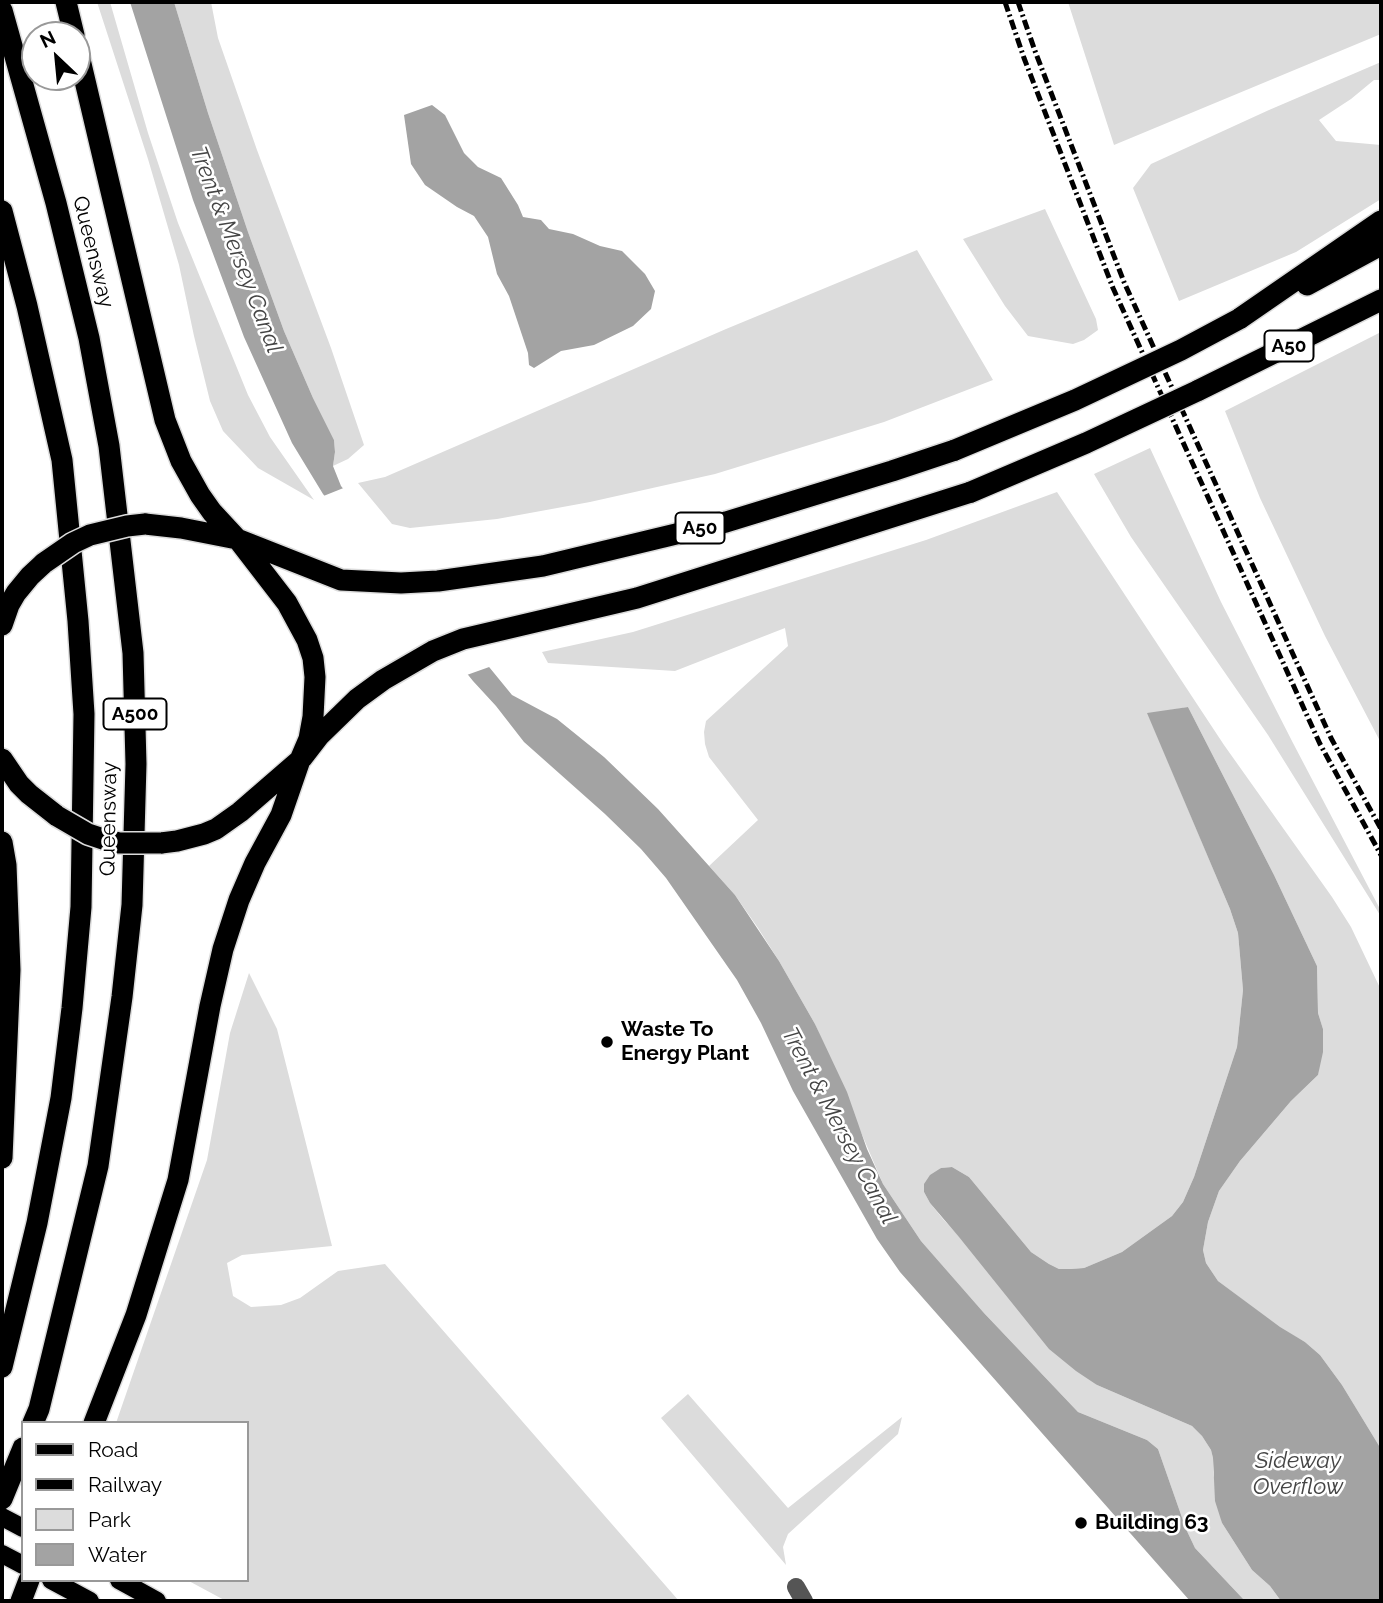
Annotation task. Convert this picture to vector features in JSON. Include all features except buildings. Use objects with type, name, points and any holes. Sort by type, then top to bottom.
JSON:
[{"type":"highway","points":[[66,2],[71,21]]},
{"type":"highway","name":"Queensway","points":[[2,10],[89,338],[109,446],[133,653],[136,764],[132,905],[98,1166],[34,1421]]},
{"type":"highway","points":[[87,91],[164,420],[181,461],[200,495],[287,603],[307,640],[315,677],[309,739],[281,815],[239,900],[223,949],[178,1180],[136,1315],[95,1421]]},
{"type":"highway","name":"Queensway","points":[[2,211],[62,460],[84,713],[81,907],[71,1021],[61,1098],[37,1223],[2,1367]]},
{"type":"highway","name":"A50","points":[[1239,319],[1381,221]]},
{"type":"highway","name":"A50","points":[[238,540],[341,580],[380,583],[438,581],[543,566],[726,522],[955,450],[1074,400],[1181,350],[1381,245]]},
{"type":"highway","name":"A50","points":[[301,759],[357,699],[383,680],[433,651],[463,639],[637,598],[971,492],[1086,443],[1381,300]]},
{"type":"highway","points":[[2,625],[16,593],[30,576],[58,552],[90,535],[145,524],[181,528],[238,540]]},
{"type":"highway","points":[[2,759],[19,784],[42,805],[88,834],[119,843],[161,843],[192,838],[216,829],[240,812],[301,759]]},
{"type":"highway","points":[[2,842],[6,865],[10,970],[2,1158]]},
{"type":"highway","points":[[2,1060],[7,1037]]},
{"type":"highway","points":[[2,1499],[21,1453]]},
{"type":"highway","points":[[20,1601],[28,1582]]},
{"type":"main road","points":[[2,1517],[21,1527]]},
{"type":"main road","points":[[2,1554],[21,1564]]},
{"type":"main road","points":[[54,1582],[90,1601]]},
{"type":"main road","points":[[123,1582],[156,1601]]},
{"type":"green space","points":[[97,2],[110,2],[148,133],[178,223],[248,395],[270,437],[314,500],[258,468],[223,431],[210,401],[179,265],[148,159]]},
{"type":"green space","points":[[174,2],[211,2],[218,38],[331,348],[364,445],[348,459],[333,466],[334,440],[284,331],[208,113]]},
{"type":"green space","points":[[1068,2],[1381,2],[1381,34],[1114,145]]},
{"type":"green space","points":[[1381,62],[1381,80],[1374,80],[1319,120],[1336,141],[1381,145],[1381,199],[1296,252],[1179,301],[1133,188],[1151,164]]},
{"type":"green space","points":[[1045,209],[1096,319],[1098,330],[1073,344],[1028,336],[1005,306],[963,239]]},
{"type":"green space","points":[[917,250],[993,380],[884,422],[715,474],[590,502],[497,519],[410,528],[392,524],[358,483],[385,477],[726,329]]},
{"type":"green space","points":[[1381,332],[1381,743],[1325,636],[1260,498],[1225,411]]},
{"type":"green space","points":[[1150,448],[1221,602],[1381,915],[1268,735],[1131,537],[1094,474]]},
{"type":"green space","points":[[1057,492],[1224,745],[1332,897],[1351,927],[1381,990],[1381,1449],[1342,1385],[1320,1355],[1218,1281],[1206,1263],[1203,1250],[1208,1222],[1219,1191],[1240,1161],[1291,1101],[1318,1075],[1323,1029],[1318,1013],[1317,966],[1188,707],[1148,714],[1230,909],[1238,933],[1243,990],[1237,1047],[1194,1177],[1183,1202],[1172,1216],[1122,1252],[1084,1268],[1059,1269],[1031,1252],[969,1177],[952,1167],[941,1168],[924,1192],[943,1219],[1097,1385],[1192,1426],[1202,1436],[1213,1458],[1222,1523],[1252,1570],[1270,1586],[1281,1601],[1245,1601],[1195,1548],[1158,1449],[1147,1440],[1078,1412],[984,1313],[921,1241],[883,1184],[815,1024],[758,928],[735,895],[709,866],[758,820],[709,757],[704,732],[706,721],[788,646],[785,628],[675,671],[548,663],[542,652],[633,632],[926,540]]},
{"type":"green space","points":[[249,973],[277,1029],[332,1246],[242,1255],[227,1263],[233,1296],[251,1307],[281,1305],[300,1298],[338,1271],[385,1264],[679,1601],[226,1601],[191,1582],[248,1582],[248,1421],[117,1421],[207,1160],[230,1033]]},
{"type":"green space","points":[[688,1394],[788,1508],[902,1417],[898,1434],[788,1534],[783,1547],[786,1565],[661,1418]]},
{"type":"water","name":"Trent & Mersey Canal","points":[[130,2],[174,2],[208,113],[284,331],[334,440],[333,466],[341,486],[512,695],[557,719],[604,757],[658,809],[735,895],[779,961],[815,1024],[847,1092],[867,1149],[883,1184],[921,1241],[984,1313],[1078,1412],[1147,1440],[1158,1449],[1195,1548],[1245,1601],[1190,1601],[900,1272],[877,1239],[793,1091],[737,980],[666,878],[605,814],[524,742],[323,494],[292,443],[244,337],[193,200]]},
{"type":"water","points":[[432,105],[445,115],[464,153],[478,167],[501,178],[523,217],[541,220],[549,229],[573,234],[600,246],[622,251],[645,274],[655,291],[651,309],[633,326],[594,345],[561,351],[534,368],[529,365],[528,353],[509,296],[497,274],[488,237],[474,216],[425,185],[411,164],[404,115]]},
{"type":"water","name":"Sideway Overflow","points":[[1188,707],[1317,966],[1318,1013],[1323,1029],[1323,1052],[1318,1075],[1291,1101],[1240,1161],[1219,1191],[1208,1222],[1203,1250],[1206,1263],[1218,1281],[1320,1355],[1342,1385],[1381,1449],[1381,1601],[1281,1601],[1270,1586],[1252,1570],[1222,1523],[1215,1501],[1213,1458],[1202,1436],[1192,1426],[1097,1385],[1049,1349],[930,1203],[924,1192],[924,1184],[930,1175],[941,1168],[952,1167],[969,1177],[1031,1252],[1059,1269],[1084,1268],[1122,1252],[1172,1216],[1183,1202],[1194,1177],[1237,1047],[1243,990],[1238,933],[1230,909],[1147,713]]},
{"type":"pier","points":[[346,487],[492,666],[464,676],[321,497]]},
{"type":"railway","points":[[1005,2],[1113,288],[1320,744],[1381,855]]},
{"type":"railway","points":[[1018,2],[1124,282],[1331,738],[1381,829]]},
{"type":"place","name":"Waste To Energy Plant","points":[[607,1042]]},
{"type":"place","name":"Building 63","points":[[1081,1523]]}]
